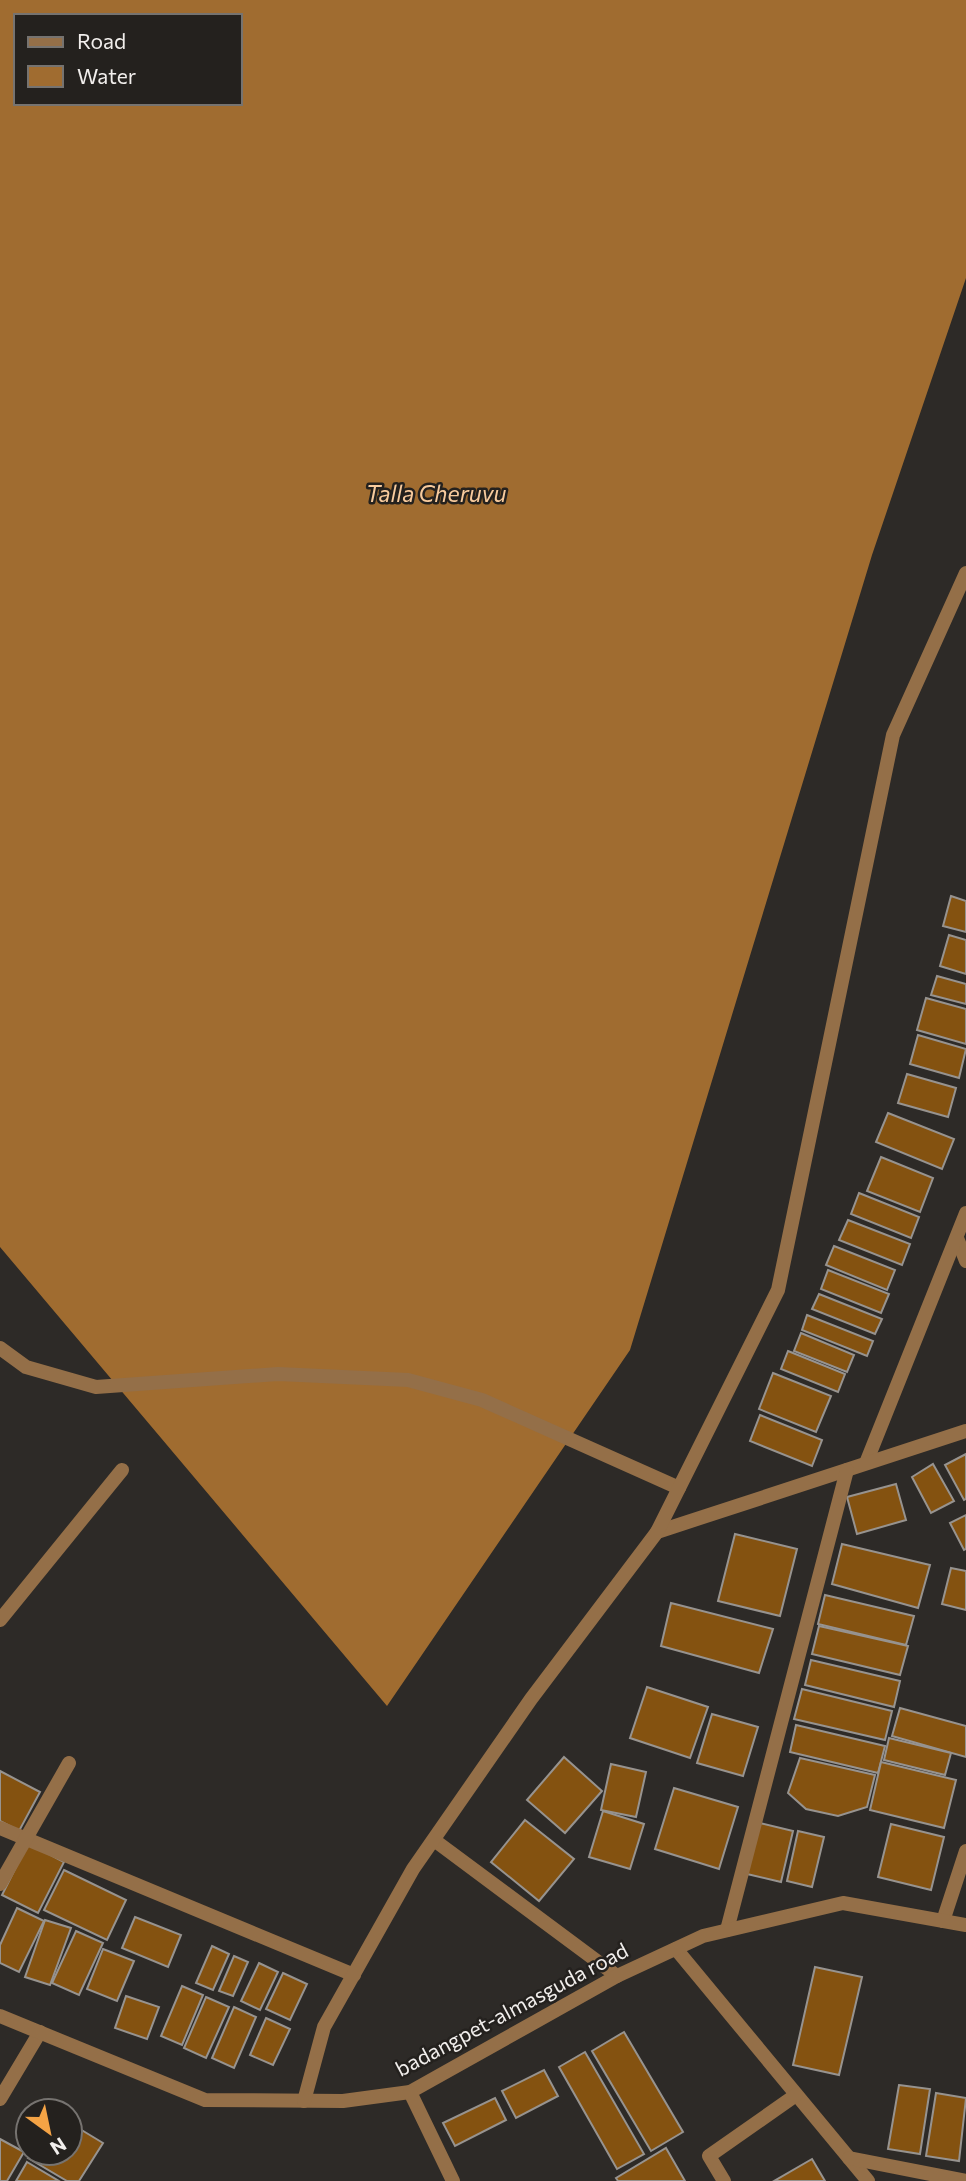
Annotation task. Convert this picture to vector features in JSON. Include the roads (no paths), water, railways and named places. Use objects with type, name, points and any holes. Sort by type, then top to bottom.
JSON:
[{"type":"street","points":[[304,2101],[324,2028],[413,1869],[531,1699],[657,1532],[778,1290],[893,735],[966,573]]},
{"type":"street","points":[[866,1463],[966,1213]]},
{"type":"street","points":[[957,1238],[966,1261]]},
{"type":"street","points":[[0,1348],[26,1367],[96,1387],[278,1374],[408,1380],[482,1400],[679,1488]]},
{"type":"street","points":[[657,1532],[966,1431]]},
{"type":"street","points":[[0,1620],[122,1470]]},
{"type":"street","points":[[727,1930],[847,1470]]},
{"type":"street","points":[[0,1884],[69,1763]]},
{"type":"street","points":[[0,1828],[354,1975]]},
{"type":"street","points":[[434,1840],[617,1976]]},
{"type":"street","points":[[943,1921],[966,1851]]},
{"type":"street","name":"badangpet-almasguda road","points":[[0,2016],[205,2100],[343,2101],[410,2092],[617,1976],[703,1936],[843,1903],[966,1925]]},
{"type":"street","points":[[676,1949],[868,2181]]},
{"type":"street","points":[[0,2099],[40,2032]]},
{"type":"street","points":[[410,2092],[453,2181]]},
{"type":"street","points":[[724,2181],[709,2156],[796,2095]]},
{"type":"street","points":[[849,2158],[966,2181]]},
{"type":"water","name":"Talla Cheruvu","points":[[0,0],[966,0],[966,278],[872,555],[630,1350],[387,1706],[0,1247]]}]
